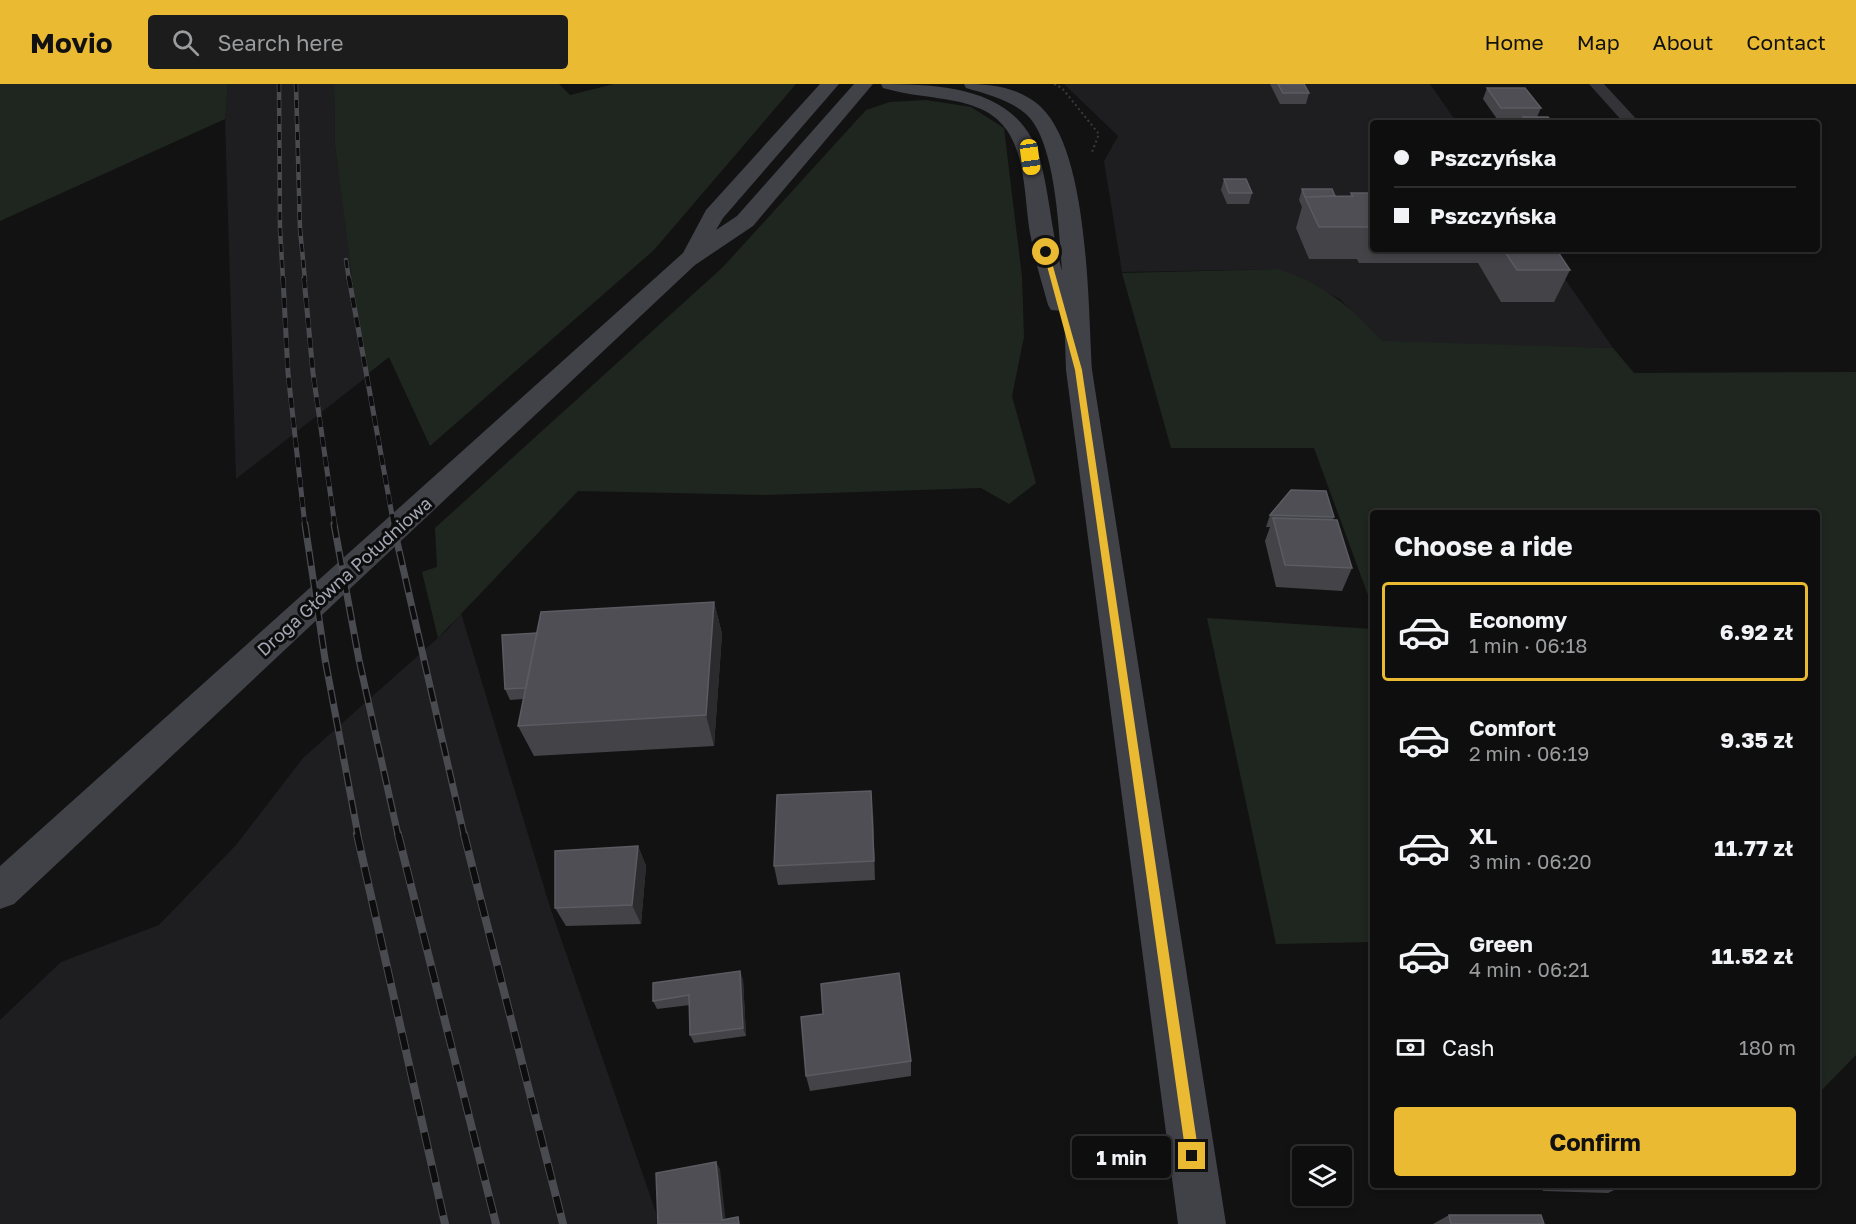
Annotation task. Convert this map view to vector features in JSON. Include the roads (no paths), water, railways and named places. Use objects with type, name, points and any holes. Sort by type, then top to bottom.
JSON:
[{"type":"main road","name":"Droga Główna Południowa","points":[[687,260],[714,215],[830,84]]},
{"type":"main road","name":"Droga Główna Południowa","points":[[0,891],[687,260],[745,221],[864,84]]},
{"type":"main road","points":[[890,84],[969,99],[991,106],[1012,121],[1024,138],[1030,157],[1042,238],[1079,370]]},
{"type":"main road","points":[[973,84],[1021,103],[1035,112],[1050,132],[1057,151],[1070,231],[1079,370],[1202,1224]]},
{"type":"main road","points":[[840,113],[873,101],[923,92]]},
{"type":"lane","points":[[1596,84],[1629,120]]},
{"type":"railway","points":[[279,84],[280,229],[283,280]]},
{"type":"railway","points":[[296,84],[300,229],[305,280]]},
{"type":"railway","points":[[346,260],[349,280]]},
{"type":"railway","points":[[283,278],[288,373],[305,526]]},
{"type":"railway","points":[[304,278],[313,373],[335,526]]},
{"type":"railway","points":[[349,278],[394,526]]},
{"type":"railway","points":[[305,524],[325,659],[358,835]]},
{"type":"railway","points":[[334,524],[359,660],[398,835]]},
{"type":"railway","points":[[393,524],[464,835]]},
{"type":"railway","points":[[357,834],[445,1224]]},
{"type":"railway","points":[[398,834],[496,1224]]},
{"type":"railway","points":[[464,834],[563,1224]]}]
